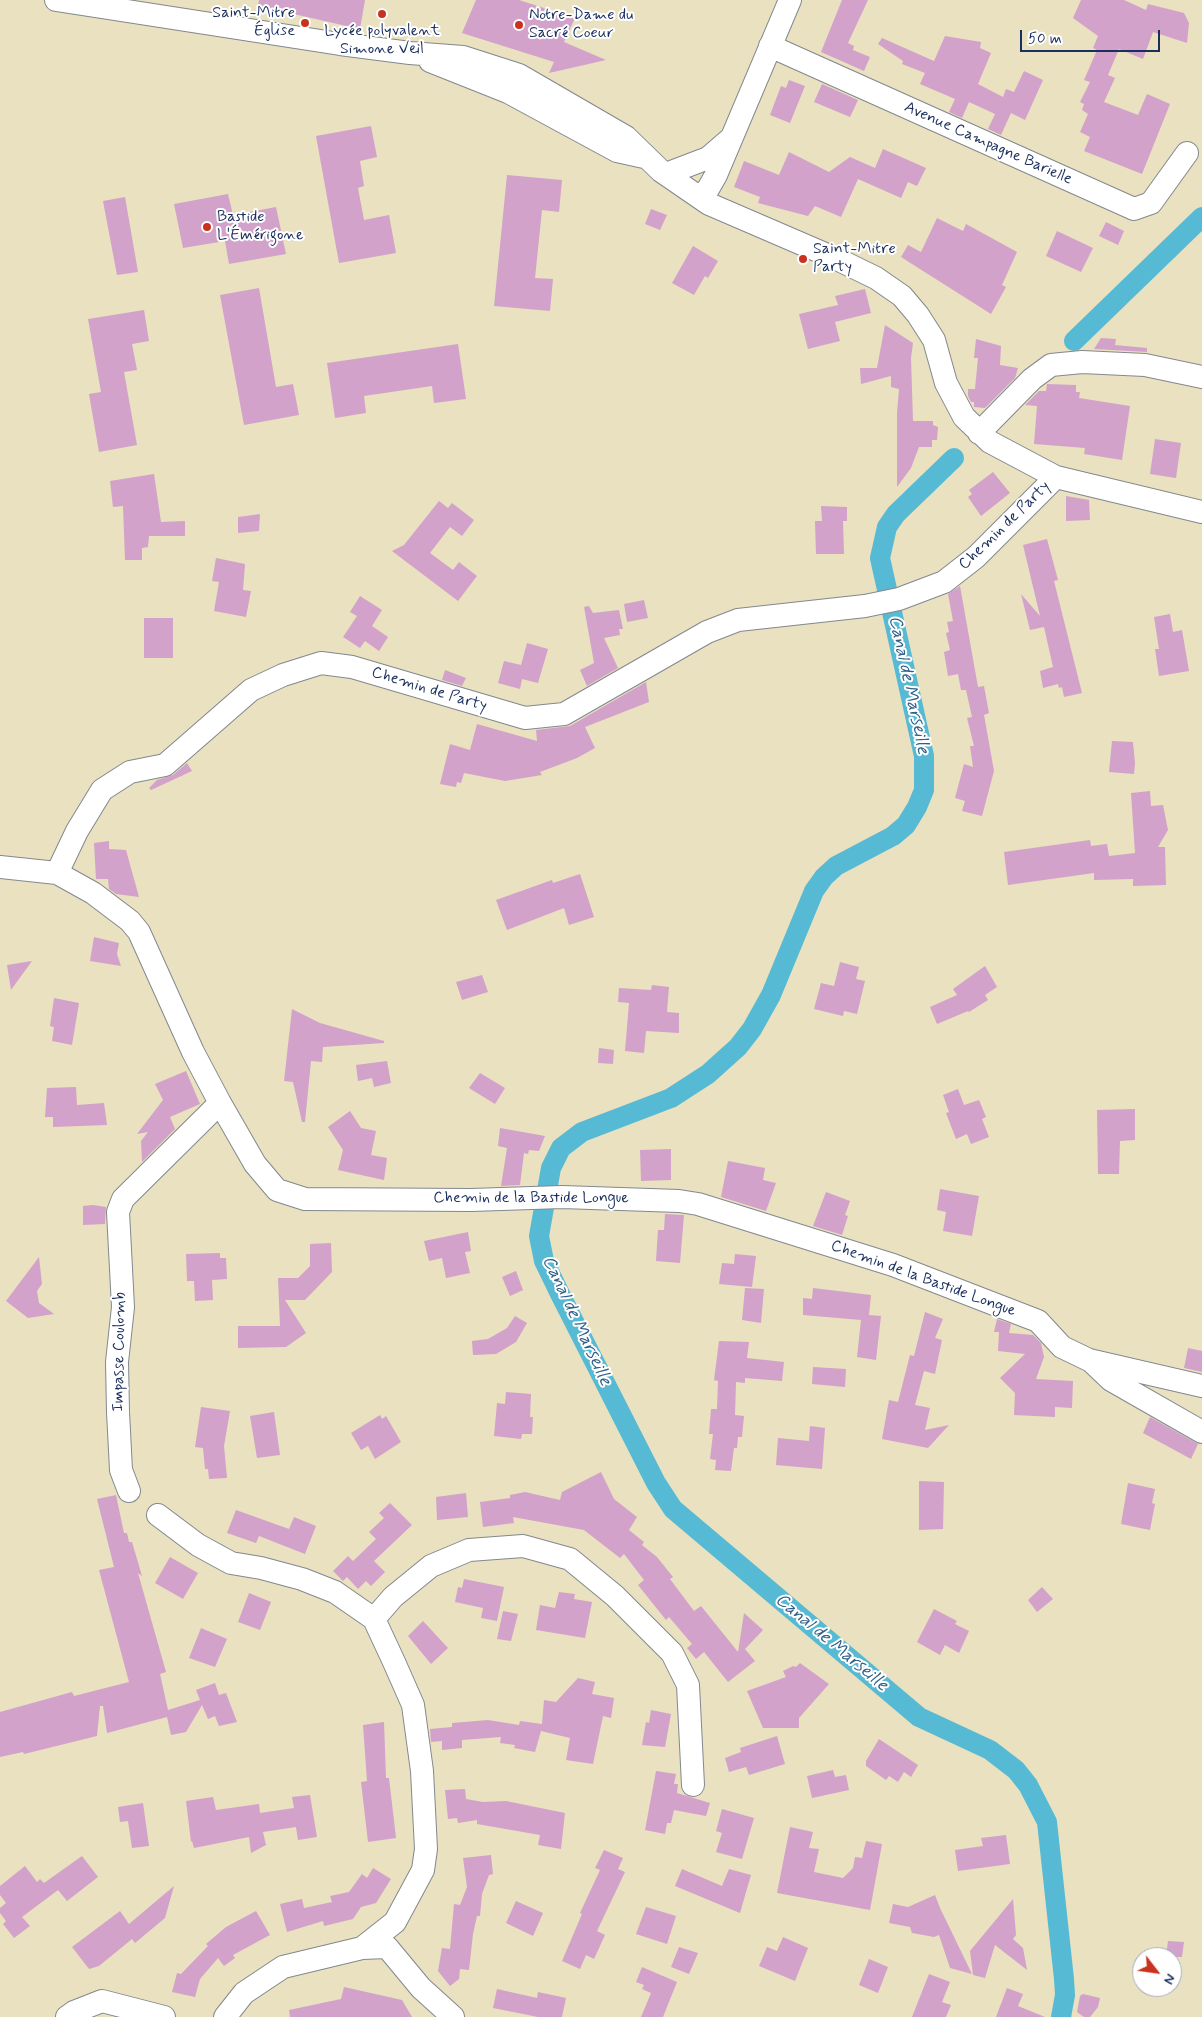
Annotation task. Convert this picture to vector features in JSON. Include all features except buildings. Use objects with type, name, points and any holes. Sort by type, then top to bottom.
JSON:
[{"type":"street","points":[[56,0],[410,53],[508,92],[617,151],[644,157],[709,204],[728,214],[876,278],[902,296],[918,315],[934,340],[946,383],[964,417],[985,438],[1056,477]]},
{"type":"street","points":[[700,196],[708,189],[716,175],[790,0]]},
{"type":"street","name":"Avenue Campagne Barielle","points":[[770,46],[1134,209],[1151,203],[1186,153]]},
{"type":"street","points":[[666,174],[708,158],[732,138]]},
{"type":"street","points":[[985,438],[1032,379],[1051,365],[1082,362],[1144,365],[1202,377]]},
{"type":"street","name":"Chemin de Party","points":[[57,873],[77,832],[102,790],[130,772],[165,765],[251,690],[283,675],[321,663],[352,667],[525,718],[564,714],[707,632],[738,620],[865,606],[899,600],[944,582],[976,556],[1056,477],[1202,512]]},
{"type":"street","name":"Chemin de la Bastide Longue","points":[[0,866],[57,873],[93,893],[130,921],[140,932],[192,1052],[255,1164],[277,1190],[305,1199],[471,1200],[562,1197],[679,1201],[698,1204],[893,1265],[1038,1321],[1062,1347],[1089,1360],[1202,1386]]},
{"type":"street","name":"Impasse Coulomb","points":[[129,1491],[121,1470],[118,1412],[117,1362],[123,1307],[118,1212],[124,1199],[220,1103]]},
{"type":"street","points":[[1089,1360],[1111,1380],[1202,1432]]},
{"type":"street","points":[[158,1515],[198,1545],[231,1563],[261,1568],[310,1582],[335,1592],[374,1619],[413,1705],[422,1771],[426,1849],[423,1870],[395,1922],[362,1948]]},
{"type":"street","points":[[374,1619],[393,1597],[431,1566],[469,1550],[523,1546],[570,1559],[615,1596],[672,1653],[688,1685],[693,1785]]},
{"type":"street","points":[[225,2017],[244,1992],[283,1967],[362,1948],[387,1947],[421,1988],[453,2017]]},
{"type":"street","points":[[67,2017],[74,2012],[102,2001],[164,2017]]},
{"type":"waterway","name":"Canal de Marseille","points":[[1074,341],[1202,217]]},
{"type":"waterway","name":"Canal de Marseille","points":[[954,458],[896,514],[887,527],[880,558],[924,756],[924,790],[917,807],[906,825],[893,836],[836,866],[824,877],[814,891],[771,995],[752,1029],[738,1047],[708,1074],[671,1098],[582,1132],[561,1148],[551,1168],[539,1236],[544,1261],[560,1294],[656,1483],[673,1509],[919,1717],[990,1750],[1016,1770],[1028,1785],[1047,1822],[1064,1979],[1065,1995],[1061,2017]]},
{"type":"place","name":"Lycée polyvalent Simone Veil","points":[[382,14]]},
{"type":"place","name":"Saint-Mitre Église","points":[[305,23]]},
{"type":"place","name":"Notre-Dame du Sacré Coeur","points":[[519,25]]},
{"type":"place","name":"Bastide L'Émérigone","points":[[207,227]]},
{"type":"place","name":"Saint-Mitre Party","points":[[803,259]]}]
